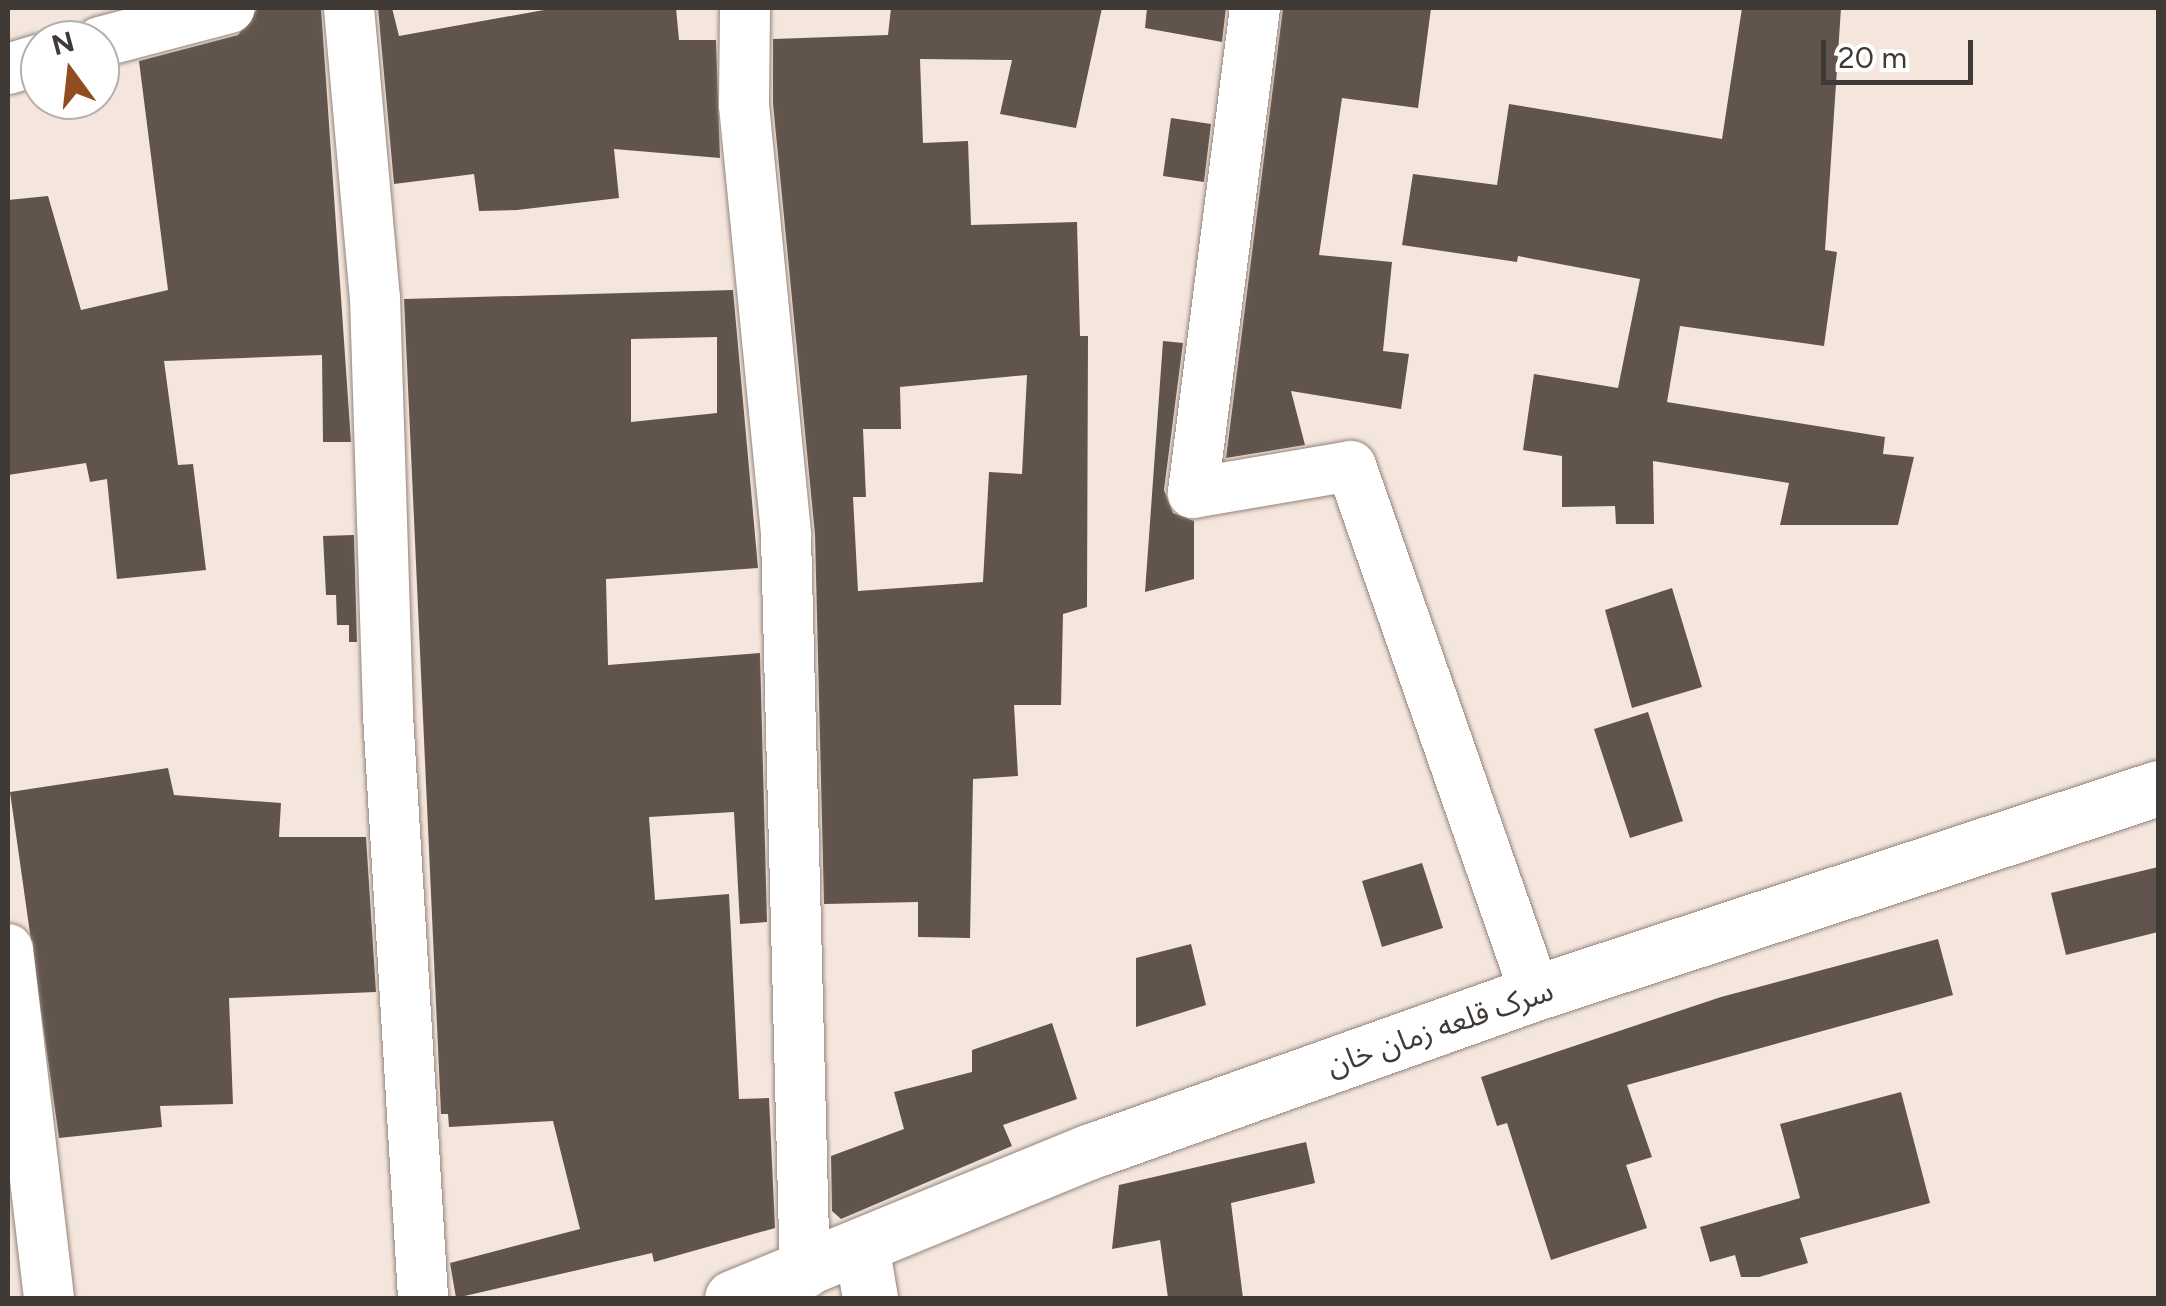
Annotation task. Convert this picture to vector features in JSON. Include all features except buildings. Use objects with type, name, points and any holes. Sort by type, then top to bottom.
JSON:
[{"type":"street","points":[[120,37],[230,8]]},
{"type":"street","points":[[349,8],[375,298],[388,715],[423,1298]]},
{"type":"street","points":[[745,8],[744,105],[786,536],[805,1274]]},
{"type":"street","points":[[1255,8],[1193,493],[1351,466],[1536,994]]},
{"type":"street","name":"سرک قلعه زمان خان","points":[[732,1298],[805,1274],[866,1275],[1091,1151],[1536,994],[2158,788]]},
{"type":"street","points":[[8,949],[50,1298]]}]
